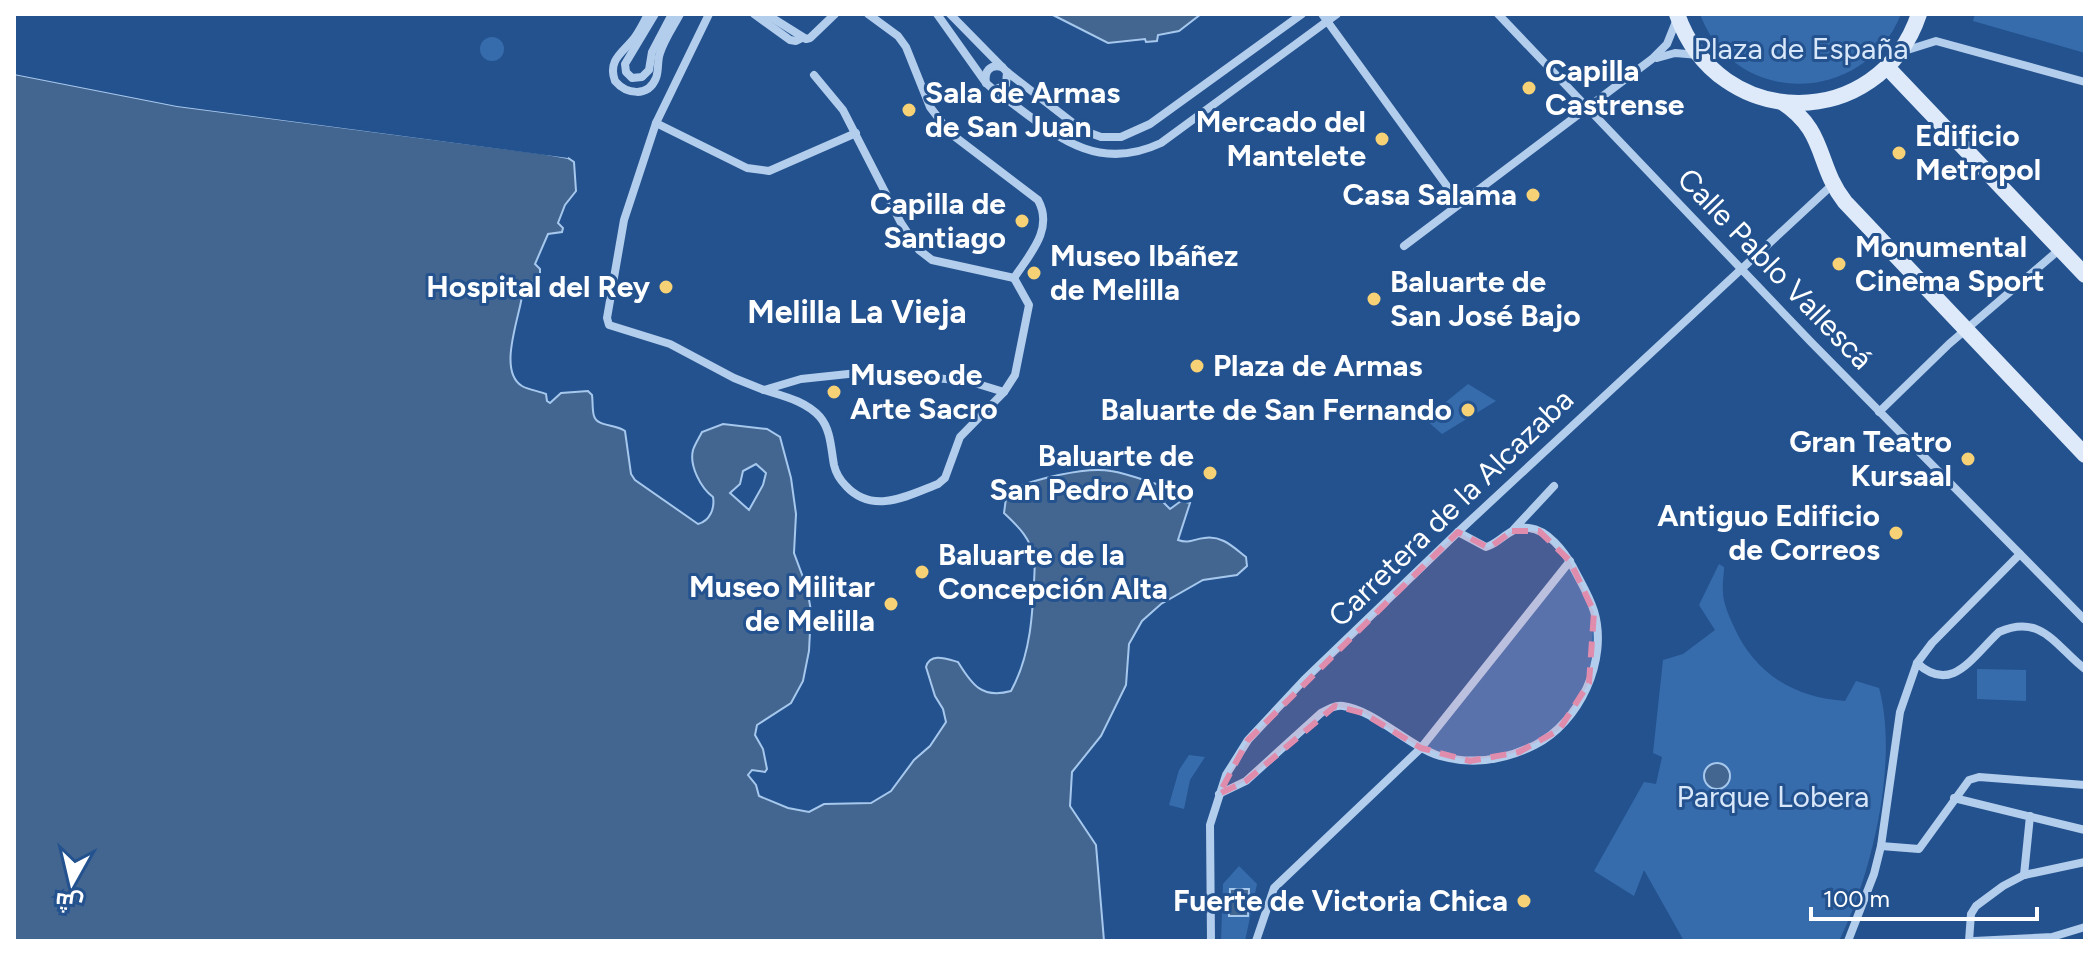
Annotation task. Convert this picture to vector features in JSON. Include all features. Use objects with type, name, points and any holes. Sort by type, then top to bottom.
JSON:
[{"type":"main road","points":[[1677,14],[1699,55],[1717,74],[1759,97],[1807,103],[1831,99],[1865,84],[1887,67],[1901,52],[1919,14]]},
{"type":"main road","points":[[1887,67],[2085,275]]},
{"type":"main road","points":[[1782,102],[1795,111],[1815,135],[1832,185],[2085,455]]},
{"type":"street","points":[[648,14],[637,34],[612,65],[615,81],[627,91],[636,93],[652,85],[656,78],[662,48],[680,14]]},
{"type":"street","points":[[655,14],[625,64],[626,72],[632,78],[642,77],[649,70],[652,52],[672,14]]},
{"type":"street","points":[[709,14],[656,123],[626,214],[607,318],[609,325],[670,344],[734,378],[797,401],[820,417],[827,429],[840,480],[854,495],[875,503],[898,499],[938,484],[945,478],[960,437],[1004,392],[1015,375],[1029,305],[1014,278],[932,260],[919,250],[901,223],[843,110],[814,75]]},
{"type":"street","points":[[754,14],[790,40],[796,41],[810,38],[835,14]]},
{"type":"street","points":[[766,14],[802,38]]},
{"type":"street","points":[[868,14],[898,36],[906,47],[930,107],[950,133],[1038,200],[1044,211],[1042,233],[1014,278]]},
{"type":"street","points":[[937,14],[994,90],[1076,146],[1101,154],[1123,156],[1161,143],[1324,18],[1337,14]]},
{"type":"street","points":[[950,14],[1005,70],[1082,130],[1101,137],[1121,137],[1135,132],[1167,113],[1302,14]]},
{"type":"street","name":"Calle Pablo Vallescá","points":[[1498,14],[1879,412],[2085,620]]},
{"type":"street","points":[[1404,246],[1652,59],[1672,34],[1677,14]]},
{"type":"street","points":[[1324,18],[1460,204]]},
{"type":"street","points":[[1901,52],[1936,41],[2085,82]]},
{"type":"street","points":[[1652,59],[1675,53],[1699,55]]},
{"type":"street","points":[[986,83],[984,75],[988,69],[995,66],[1005,70]]},
{"type":"street","points":[[994,90],[1006,85],[1005,70]]},
{"type":"street","points":[[656,123],[747,168],[769,171],[856,133]]},
{"type":"street","name":"Carretera de la Alcazaba","points":[[1209,941],[1208,840],[1212,814],[1234,759],[1248,740],[1304,680],[1458,532],[1832,185]]},
{"type":"street","points":[[1879,412],[1966,329],[2060,248]]},
{"type":"street","points":[[764,390],[801,379],[867,372],[968,381],[1004,392]]},
{"type":"street","points":[[1458,532],[1486,547],[1492,545],[1512,531],[1554,486]]},
{"type":"street","points":[[1219,794],[1246,781],[1321,713],[1335,706],[1363,713],[1421,748],[1453,758],[1487,761],[1535,745],[1567,722],[1589,683],[1596,638],[1594,612],[1562,550],[1539,531],[1530,528],[1512,531]]},
{"type":"street","points":[[1848,941],[1871,885],[1881,846],[1900,712],[1917,663],[1932,643],[2020,554]]},
{"type":"street","points":[[1256,941],[1274,888],[1421,748],[1570,561]]},
{"type":"street","points":[[1917,663],[1929,674],[1938,677],[1954,675],[1999,632],[2027,627],[2050,637],[2085,669]]},
{"type":"street","points":[[1881,846],[1919,849],[1954,798],[1969,780],[1979,777],[2085,785]]},
{"type":"street","points":[[1954,798],[2085,830]]},
{"type":"street","points":[[2024,875],[2030,816]]},
{"type":"street","points":[[2085,862],[2024,875],[1976,906],[1971,914],[1972,941],[2053,939],[2085,927]]},
{"type":"highlighted area","points":[[1512,531],[1539,531],[1570,561],[1594,612],[1589,683],[1559,730],[1519,752],[1470,761],[1421,748],[1363,713],[1335,706],[1246,781],[1219,794],[1248,740],[1458,532],[1489,548]]},
{"type":"green space","name":"Plaza de España","points":[[1700,14],[1901,14],[1883,44],[1859,66],[1831,79],[1800,84],[1769,80],[1741,67],[1717,45]]},
{"type":"green space","points":[[1975,14],[2085,14],[2085,53],[1973,21]]},
{"type":"green space","points":[[492,37],[501,40],[504,49],[501,58],[492,61],[483,58],[480,49],[483,40]]},
{"type":"green space","points":[[1468,384],[1496,401],[1442,434],[1425,419]]},
{"type":"green space","points":[[1570,561],[1594,612],[1595,651],[1576,708],[1535,745],[1470,761],[1421,748]]},
{"type":"green space","name":"Parque Lobera","points":[[1719,564],[1724,567],[1723,596],[1730,618],[1743,644],[1765,670],[1793,689],[1827,699],[1845,701],[1856,681],[1879,688],[1886,749],[1879,817],[1862,883],[1839,941],[1684,941],[1644,870],[1634,896],[1594,871],[1644,782],[1656,784],[1662,757],[1653,753],[1663,660],[1683,654],[1715,630],[1699,605]]},
{"type":"green space","points":[[1977,669],[2026,670],[2026,701],[1977,699]]},
{"type":"green space","points":[[1189,755],[1205,757],[1190,780],[1184,809],[1169,805],[1179,770]]},
{"type":"green space","points":[[1239,866],[1257,884],[1245,941],[1221,941],[1223,884]]},
{"type":"shaded area","points":[[1051,14],[1201,14],[1179,31],[1158,35],[1157,41],[1146,42],[1145,39],[1108,43]]},
{"type":"shaded area","points":[[14,74],[177,106],[541,153],[574,162],[576,191],[565,205],[558,223],[563,228],[562,232],[548,234],[535,264],[540,269],[540,283],[528,281],[523,289],[512,340],[511,367],[522,386],[546,394],[550,403],[561,393],[588,391],[592,395],[596,420],[625,431],[631,474],[635,480],[698,524],[709,517],[713,501],[694,470],[693,450],[702,432],[723,424],[767,429],[780,437],[791,478],[796,514],[794,553],[807,588],[811,611],[809,651],[803,681],[791,703],[757,725],[755,735],[763,749],[767,769],[765,772],[752,770],[748,775],[756,785],[759,796],[788,808],[809,812],[824,804],[871,803],[891,791],[914,760],[930,746],[946,722],[926,667],[931,659],[958,662],[973,683],[985,691],[1011,691],[1028,644],[1035,560],[1024,534],[1004,513],[1007,491],[1073,472],[1100,470],[1125,474],[1166,487],[1164,503],[1170,509],[1181,501],[1190,503],[1178,540],[1216,538],[1246,557],[1247,566],[1237,575],[1203,580],[1161,604],[1142,621],[1129,644],[1126,685],[1101,736],[1072,772],[1070,806],[1096,845],[1104,941],[14,941]],"holes":[[[756,464],[766,473],[749,510],[730,493],[740,484],[743,471]]]},
{"type":"shaded area","points":[[1717,763],[1726,767],[1730,776],[1726,785],[1717,789],[1708,785],[1704,776],[1708,767]]},
{"type":"shaded area","points":[[1230,889],[1249,889],[1248,916],[1229,916]]},
{"type":"pier","points":[[14,70],[178,102],[569,154],[568,158],[177,106],[14,74]]},
{"type":"place","name":"Capilla Castrense","points":[[1529,88]]},
{"type":"place","name":"Sala de Armas de San Juan","points":[[909,110]]},
{"type":"place","name":"Mercado del Mantelete","points":[[1382,139]]},
{"type":"place","name":"Edificio Metropol","points":[[1899,153]]},
{"type":"place","name":"Casa Salama","points":[[1533,195]]},
{"type":"place","name":"Capilla de Santiago","points":[[1022,221]]},
{"type":"place","name":"Monumental Cinema Sport","points":[[1839,264]]},
{"type":"place","name":"Museo Ibáñez de Melilla","points":[[1034,273]]},
{"type":"place","name":"Hospital del Rey","points":[[666,287]]},
{"type":"place","name":"Baluarte de San José Bajo","points":[[1374,299]]},
{"type":"place","name":"Plaza de Armas","points":[[1197,366]]},
{"type":"place","name":"Museo de Arte Sacro","points":[[834,392]]},
{"type":"place","name":"Baluarte de San Fernando","points":[[1468,410]]},
{"type":"place","name":"Gran Teatro Kursaal","points":[[1968,459]]},
{"type":"place","name":"Baluarte de San Pedro Alto","points":[[1210,473]]},
{"type":"place","name":"Antiguo Edificio de Correos","points":[[1896,533]]},
{"type":"place","name":"Baluarte de la Concepción Alta","points":[[922,572]]},
{"type":"place","name":"Museo Militar de Melilla","points":[[891,604]]},
{"type":"place","name":"Fuerte de Victoria Chica","points":[[1524,901]]},
{"type":"district","name":"Melilla La Vieja","points":[[857,312]]}]
